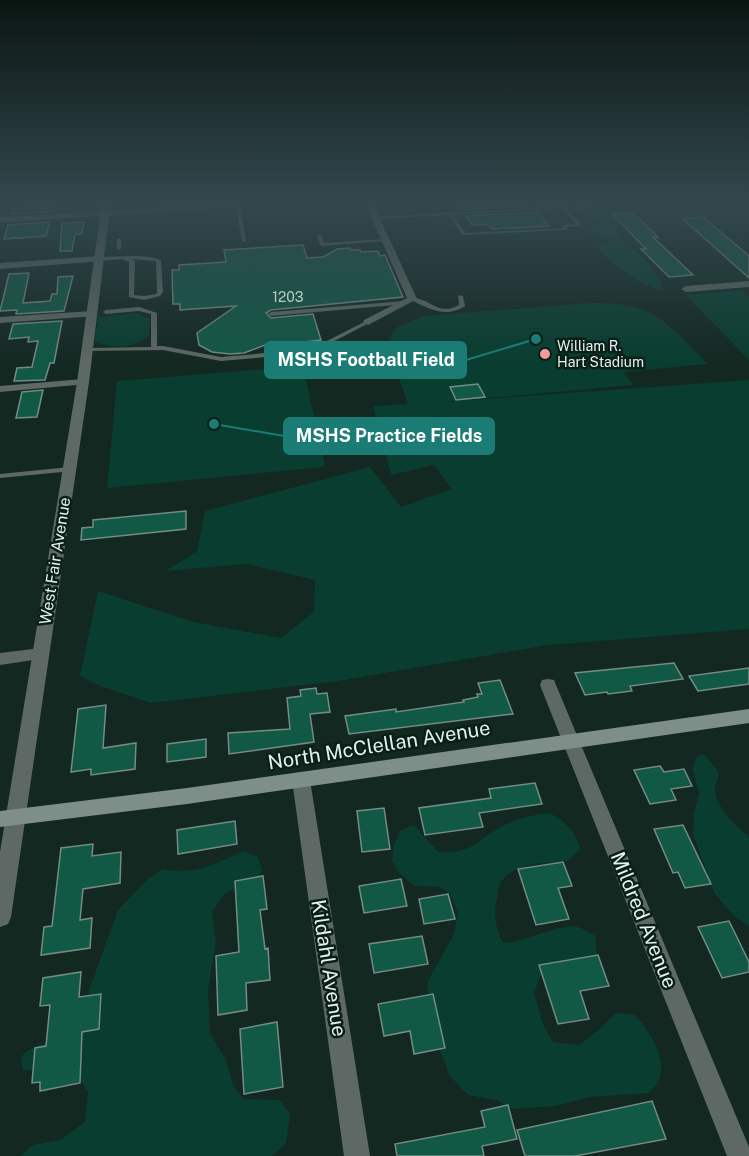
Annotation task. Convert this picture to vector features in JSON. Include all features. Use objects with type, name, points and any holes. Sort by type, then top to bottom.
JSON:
[{"type":"main road","name":"North McClellan Avenue","points":[[7,818],[300,780],[570,739],[749,716]]},
{"type":"street","points":[[368,322],[408,301],[391,257]]},
{"type":"street","points":[[0,266],[100,259]]},
{"type":"street","name":"West Fair Avenue","points":[[0,917],[7,818],[41,654],[87,350],[99,313],[100,259]]},
{"type":"street","points":[[687,289],[748,285]]},
{"type":"street","points":[[0,320],[99,313]]},
{"type":"street","points":[[0,389],[83,382]]},
{"type":"street","points":[[0,659],[41,654]]},
{"type":"street","name":"Mildred Avenue","points":[[548,685],[740,1156]]},
{"type":"street","name":"Kildahl Avenue","points":[[300,780],[357,1156]]},
{"type":"lane","points":[[100,259],[123,258],[145,258],[160,262],[158,295],[144,298],[131,296],[132,261],[123,258]]},
{"type":"lane","points":[[271,314],[408,301],[420,301],[437,311],[456,310],[462,306],[460,296]]},
{"type":"lane","points":[[428,307],[433,315]]},
{"type":"lane","points":[[99,313],[138,309],[154,313],[154,348]]},
{"type":"lane","points":[[87,350],[154,348],[176,350],[221,360],[301,352],[319,347],[368,322]]},
{"type":"lane","points":[[0,476],[70,469]]},
{"type":"green space","points":[[607,257],[642,257],[657,276],[664,291],[645,284]]},
{"type":"green space","points":[[742,290],[749,297],[749,360],[686,295]]},
{"type":"green space","points":[[591,303],[630,306],[658,317],[708,364],[624,372],[633,385],[442,402],[749,380],[749,629],[548,645],[338,681],[151,703],[100,686],[80,676],[98,591],[194,622],[281,638],[314,612],[315,580],[247,564],[165,571],[197,552],[205,511],[370,467],[401,507],[452,489],[434,465],[391,475],[373,406],[408,404],[387,344],[396,328],[424,316]]},
{"type":"green space","points":[[137,313],[150,319],[149,335],[144,339],[123,346],[108,346],[95,340],[98,317]]},
{"type":"green space","points":[[303,366],[325,467],[107,488],[117,381]]},
{"type":"green space","points":[[704,754],[719,773],[715,786],[718,801],[727,815],[749,837],[749,926],[734,916],[714,893],[693,834],[694,814],[699,793],[693,769],[697,755]]},
{"type":"green space","points":[[549,813],[569,827],[580,849],[568,861],[530,865],[512,871],[505,877],[499,886],[495,910],[497,927],[503,943],[571,926],[595,936],[598,963],[540,976],[534,994],[543,1024],[553,1042],[579,1045],[600,1029],[615,1013],[635,1015],[656,1046],[661,1073],[649,1093],[590,1097],[555,1106],[513,1109],[496,1100],[468,1095],[450,1076],[436,1041],[429,1012],[427,983],[454,934],[458,913],[450,894],[440,887],[414,886],[398,872],[392,860],[394,845],[401,830],[414,825],[438,852],[451,852],[468,848],[493,831],[514,821]]},
{"type":"green space","points":[[243,851],[258,857],[262,870],[255,886],[240,885],[224,894],[212,912],[216,943],[208,991],[210,1033],[226,1060],[233,1084],[243,1099],[280,1100],[290,1114],[286,1143],[272,1156],[21,1156],[33,1145],[60,1140],[85,1122],[88,1092],[79,1078],[50,1072],[23,1070],[21,1057],[37,1046],[68,1045],[85,1030],[89,990],[118,910],[149,878],[163,869],[184,871],[204,868]]},
{"type":"building","points":[[225,257],[386,257],[403,297],[271,310],[266,313],[271,318],[313,314],[321,340],[265,345],[244,353],[212,352],[199,345],[197,333],[236,306],[180,310],[180,304],[173,304],[172,270],[179,270],[179,265],[226,262]]},
{"type":"building","points":[[649,257],[674,257],[693,275],[669,277]]},
{"type":"building","points":[[725,257],[749,257],[749,278]]},
{"type":"building","points":[[29,273],[23,303],[50,301],[52,294],[57,294],[58,277],[73,276],[64,311],[16,314],[17,310],[0,311],[9,274]]},
{"type":"building","points":[[62,321],[54,363],[50,363],[45,380],[14,381],[17,368],[32,367],[38,341],[28,342],[29,337],[9,339],[13,324]]},
{"type":"building","points":[[478,384],[485,397],[456,400],[450,387]]},
{"type":"building","points":[[43,390],[37,417],[16,418],[22,392]]},
{"type":"building","points":[[186,511],[186,529],[81,540],[82,528],[93,527],[93,520]]},
{"type":"building","points":[[674,663],[683,679],[630,686],[632,691],[608,694],[607,692],[585,695],[575,673]]},
{"type":"building","points":[[749,668],[749,684],[698,691],[689,676]]},
{"type":"building","points":[[500,680],[513,714],[349,734],[345,716],[396,709],[396,712],[464,702],[463,700],[482,694],[478,683]]},
{"type":"building","points":[[316,688],[317,694],[327,693],[330,712],[310,714],[314,742],[229,754],[228,733],[290,729],[287,698],[301,696],[300,690]]},
{"type":"building","points":[[106,705],[103,748],[136,743],[135,769],[91,775],[91,769],[71,772],[78,709]]},
{"type":"building","points":[[206,739],[206,757],[167,762],[167,744]]},
{"type":"building","points":[[660,766],[664,772],[684,769],[692,786],[671,789],[676,800],[650,804],[634,770]]},
{"type":"building","points":[[535,783],[542,804],[479,813],[483,827],[425,835],[419,808],[491,798],[489,789]]},
{"type":"building","points":[[384,808],[390,849],[362,852],[357,811]]},
{"type":"building","points":[[235,821],[237,844],[178,854],[177,830]]},
{"type":"building","points":[[683,825],[711,884],[685,888],[678,872],[673,873],[654,829]]},
{"type":"building","points":[[93,844],[92,856],[121,852],[120,883],[83,889],[80,920],[92,918],[90,948],[41,955],[44,927],[52,926],[61,848]]},
{"type":"building","points":[[563,862],[572,886],[558,888],[569,919],[536,925],[518,869]]},
{"type":"building","points":[[263,876],[267,909],[260,910],[265,949],[268,948],[270,980],[246,983],[247,1010],[218,1015],[216,956],[239,952],[235,881]]},
{"type":"building","points":[[401,879],[407,906],[364,913],[359,886]]},
{"type":"building","points":[[448,894],[455,919],[424,924],[419,899]]},
{"type":"building","points":[[729,921],[749,962],[749,972],[722,978],[698,927]]},
{"type":"building","points":[[422,936],[428,964],[374,973],[369,944]]},
{"type":"building","points":[[598,955],[609,986],[580,991],[589,1019],[558,1024],[539,965]]},
{"type":"building","points":[[81,972],[79,997],[101,994],[99,1029],[82,1032],[80,1083],[40,1091],[40,1082],[32,1083],[35,1048],[46,1046],[50,1005],[40,1006],[43,978]]},
{"type":"building","points":[[433,994],[445,1048],[414,1054],[410,1031],[384,1036],[378,1004]]},
{"type":"building","points":[[277,1022],[283,1087],[244,1094],[240,1029]]},
{"type":"building","points":[[652,1101],[666,1139],[575,1156],[525,1156],[517,1130]]},
{"type":"building","points":[[508,1105],[517,1139],[482,1146],[484,1156],[397,1156],[395,1144],[485,1127],[481,1111]]},
{"type":"place","name":"MSHS Football Field","points":[[536,339]]},
{"type":"place","name":"William R. Hart Stadium","points":[[545,354]]},
{"type":"place","name":"MSHS Practice Fields","points":[[214,424]]}]
